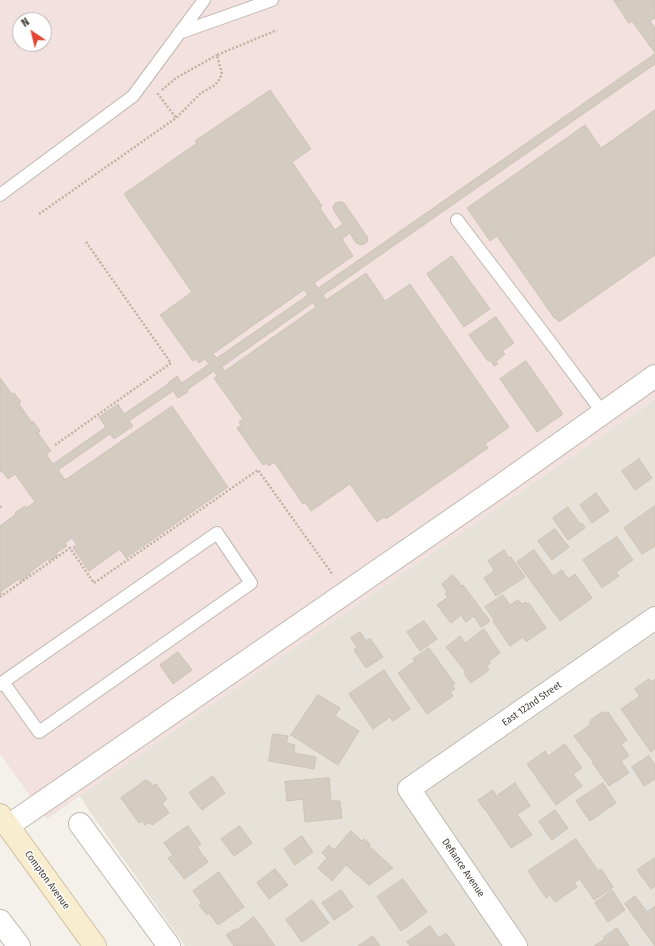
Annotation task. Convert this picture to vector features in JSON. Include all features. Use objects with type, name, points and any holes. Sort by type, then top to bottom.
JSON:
[{"type":"main road","name":"Compton Avenue","points":[[4,820],[95,946]]},
{"type":"street","points":[[4,820],[346,593],[655,376]]},
{"type":"street","name":"East 122nd Street","points":[[409,789],[655,618]]},
{"type":"street","name":"Defiance Avenue","points":[[409,789],[516,946]]},
{"type":"street","points":[[80,824],[169,946]]},
{"type":"street","points":[[0,921],[19,946]]},
{"type":"lane","points":[[0,195],[133,96],[204,0]]},
{"type":"lane","points":[[179,33],[272,0]]},
{"type":"lane","points":[[457,220],[603,413]]},
{"type":"lane","points":[[217,534],[251,582],[39,732],[2,684],[217,534]]},
{"type":"path","points":[[176,118],[158,94],[176,78],[217,55],[277,30]]},
{"type":"path","points":[[39,214],[176,118],[201,93],[215,85],[222,74],[217,55]]},
{"type":"path","points":[[54,445],[171,363],[86,242]]},
{"type":"path","points":[[0,597],[70,548],[94,583],[258,470],[346,593]]},
{"type":"path","points":[[0,506],[2,508],[0,509]]},
{"type":"shaded area","points":[[0,0],[655,0],[655,399],[47,819],[0,754]]},
{"type":"shaded area","points":[[655,399],[655,946],[185,946],[80,796]]},
{"type":"building","points":[[614,0],[655,0],[655,18],[650,21],[655,28],[655,53],[632,21],[629,23]]},
{"type":"building","points":[[655,54],[655,64],[323,295],[326,300],[366,273],[385,301],[410,284],[509,427],[485,444],[488,448],[386,519],[384,517],[377,522],[350,484],[311,511],[305,502],[303,504],[274,462],[269,466],[267,463],[263,465],[237,428],[241,425],[239,422],[243,419],[214,378],[217,376],[214,371],[187,390],[188,392],[178,398],[173,391],[129,421],[133,426],[114,439],[110,434],[58,470],[65,480],[172,406],[228,487],[126,558],[120,549],[89,571],[73,547],[77,545],[72,538],[65,543],[67,546],[56,553],[58,555],[49,561],[48,559],[21,581],[19,579],[0,592],[0,526],[25,506],[26,508],[35,502],[15,474],[8,479],[2,471],[0,472],[0,378],[12,394],[14,393],[21,402],[19,404],[32,423],[33,421],[40,431],[38,433],[51,451],[46,454],[53,464],[106,427],[99,417],[118,404],[124,414],[168,384],[177,376],[182,383],[209,364],[205,359],[199,363],[196,359],[193,361],[160,315],[192,292],[124,194],[197,143],[195,141],[270,90],[311,149],[292,162],[322,206],[320,208],[335,230],[343,224],[333,207],[335,203],[344,203],[368,238],[367,242],[361,245],[356,243],[350,233],[342,239],[353,256],[314,283],[318,288]],"holes":[[[304,290],[308,295],[217,358],[213,354]],[[313,303],[316,307],[225,371],[222,367]]]},
{"type":"building","points":[[655,110],[655,255],[559,322],[556,318],[555,319],[497,236],[490,241],[467,208],[585,125],[601,148]]},
{"type":"building","points":[[452,256],[490,309],[464,327],[427,274]]},
{"type":"building","points":[[496,317],[514,343],[502,351],[505,354],[496,361],[498,364],[494,366],[490,360],[488,361],[469,335]]},
{"type":"building","points":[[526,361],[563,414],[537,432],[500,379]]},
{"type":"building","points":[[639,459],[652,478],[635,490],[622,471]]},
{"type":"building","points":[[596,493],[609,511],[592,523],[580,505]]},
{"type":"building","points":[[655,506],[655,546],[642,554],[624,528]]},
{"type":"building","points":[[568,507],[580,524],[582,523],[585,528],[568,540],[553,518]]},
{"type":"building","points":[[555,529],[569,547],[552,560],[538,541]]},
{"type":"building","points":[[617,537],[633,560],[616,572],[619,576],[602,588],[583,560]]},
{"type":"building","points":[[504,550],[509,558],[511,557],[525,577],[496,596],[484,578],[494,571],[488,561]]},
{"type":"building","points":[[534,550],[553,576],[562,570],[568,579],[575,574],[592,598],[560,621],[517,562]]},
{"type":"building","points":[[453,575],[462,586],[463,585],[490,621],[481,627],[474,616],[466,622],[461,615],[451,623],[437,605],[448,597],[445,594],[447,592],[442,584]]},
{"type":"building","points":[[503,595],[510,605],[518,600],[522,604],[526,602],[527,604],[529,603],[546,628],[526,642],[523,637],[510,646],[485,607]]},
{"type":"building","points":[[424,621],[437,639],[420,651],[407,632]]},
{"type":"building","points":[[484,629],[500,653],[489,661],[490,663],[486,666],[489,670],[471,683],[465,675],[465,671],[446,647],[460,636],[465,643]]},
{"type":"building","points":[[360,632],[366,641],[370,638],[383,657],[366,668],[354,650],[357,647],[351,638]]},
{"type":"building","points":[[429,648],[455,684],[452,685],[455,689],[450,692],[453,696],[427,714],[398,673],[415,661],[413,659]]},
{"type":"building","points":[[178,652],[192,670],[173,684],[160,665]]},
{"type":"building","points":[[384,670],[410,709],[393,721],[390,717],[373,729],[349,694]]},
{"type":"building","points":[[649,679],[651,682],[655,679],[655,749],[651,752],[621,709],[640,696],[635,689]]},
{"type":"building","points":[[318,695],[340,708],[335,716],[359,731],[338,765],[291,735]]},
{"type":"building","points":[[602,712],[608,712],[627,740],[621,744],[629,756],[621,761],[629,773],[609,786],[592,762],[593,761],[574,736],[590,725],[590,721]]},
{"type":"building","points":[[273,734],[288,736],[286,743],[295,745],[294,753],[316,757],[314,769],[269,761]]},
{"type":"building","points":[[565,744],[582,768],[573,774],[582,786],[556,805],[527,764],[545,751],[548,756]]},
{"type":"building","points":[[649,756],[655,765],[655,779],[644,786],[632,767]]},
{"type":"building","points":[[213,776],[225,793],[202,810],[189,793]]},
{"type":"building","points":[[329,778],[331,801],[340,801],[342,818],[305,822],[303,799],[287,801],[285,782]]},
{"type":"building","points":[[146,780],[153,786],[156,784],[167,799],[162,803],[169,813],[152,825],[150,822],[145,825],[142,821],[139,823],[121,798]]},
{"type":"building","points":[[515,783],[530,806],[517,814],[532,835],[511,848],[478,800],[493,790],[496,796]]},
{"type":"building","points":[[603,783],[616,803],[590,821],[576,801]]},
{"type":"building","points":[[555,810],[568,828],[552,840],[539,822]]},
{"type":"building","points":[[188,826],[201,844],[197,847],[208,862],[184,879],[168,858],[173,855],[164,843]]},
{"type":"building","points":[[240,826],[252,843],[234,856],[221,839]]},
{"type":"building","points":[[351,831],[362,841],[364,839],[370,844],[369,846],[393,868],[369,885],[346,865],[332,881],[318,868],[327,858],[322,853],[329,845],[334,850]]},
{"type":"building","points":[[302,836],[313,852],[295,865],[284,849]]},
{"type":"building","points":[[576,839],[598,871],[601,869],[613,887],[594,900],[580,879],[574,882],[577,887],[555,902],[550,895],[546,898],[528,871]]},
{"type":"building","points":[[655,858],[655,886],[651,889],[637,870]]},
{"type":"building","points":[[275,869],[288,885],[269,899],[257,883]]},
{"type":"building","points":[[219,872],[244,907],[218,925],[209,913],[207,915],[199,905],[202,903],[193,891]]},
{"type":"building","points":[[403,879],[427,912],[401,931],[377,897]]},
{"type":"building","points":[[341,890],[353,907],[334,920],[322,903]]},
{"type":"building","points":[[612,890],[625,910],[608,922],[595,903]]},
{"type":"building","points":[[635,896],[647,912],[655,906],[655,946],[625,904]]},
{"type":"building","points":[[312,900],[329,923],[302,942],[286,920]]},
{"type":"building","points":[[254,917],[275,946],[234,946],[226,935],[235,929],[236,930]]},
{"type":"building","points":[[430,926],[439,938],[446,933],[455,946],[410,946],[407,942]]},
{"type":"building","points":[[617,928],[629,946],[594,946],[605,939],[604,937]]},
{"type":"building","points":[[373,936],[380,946],[358,946]]}]
